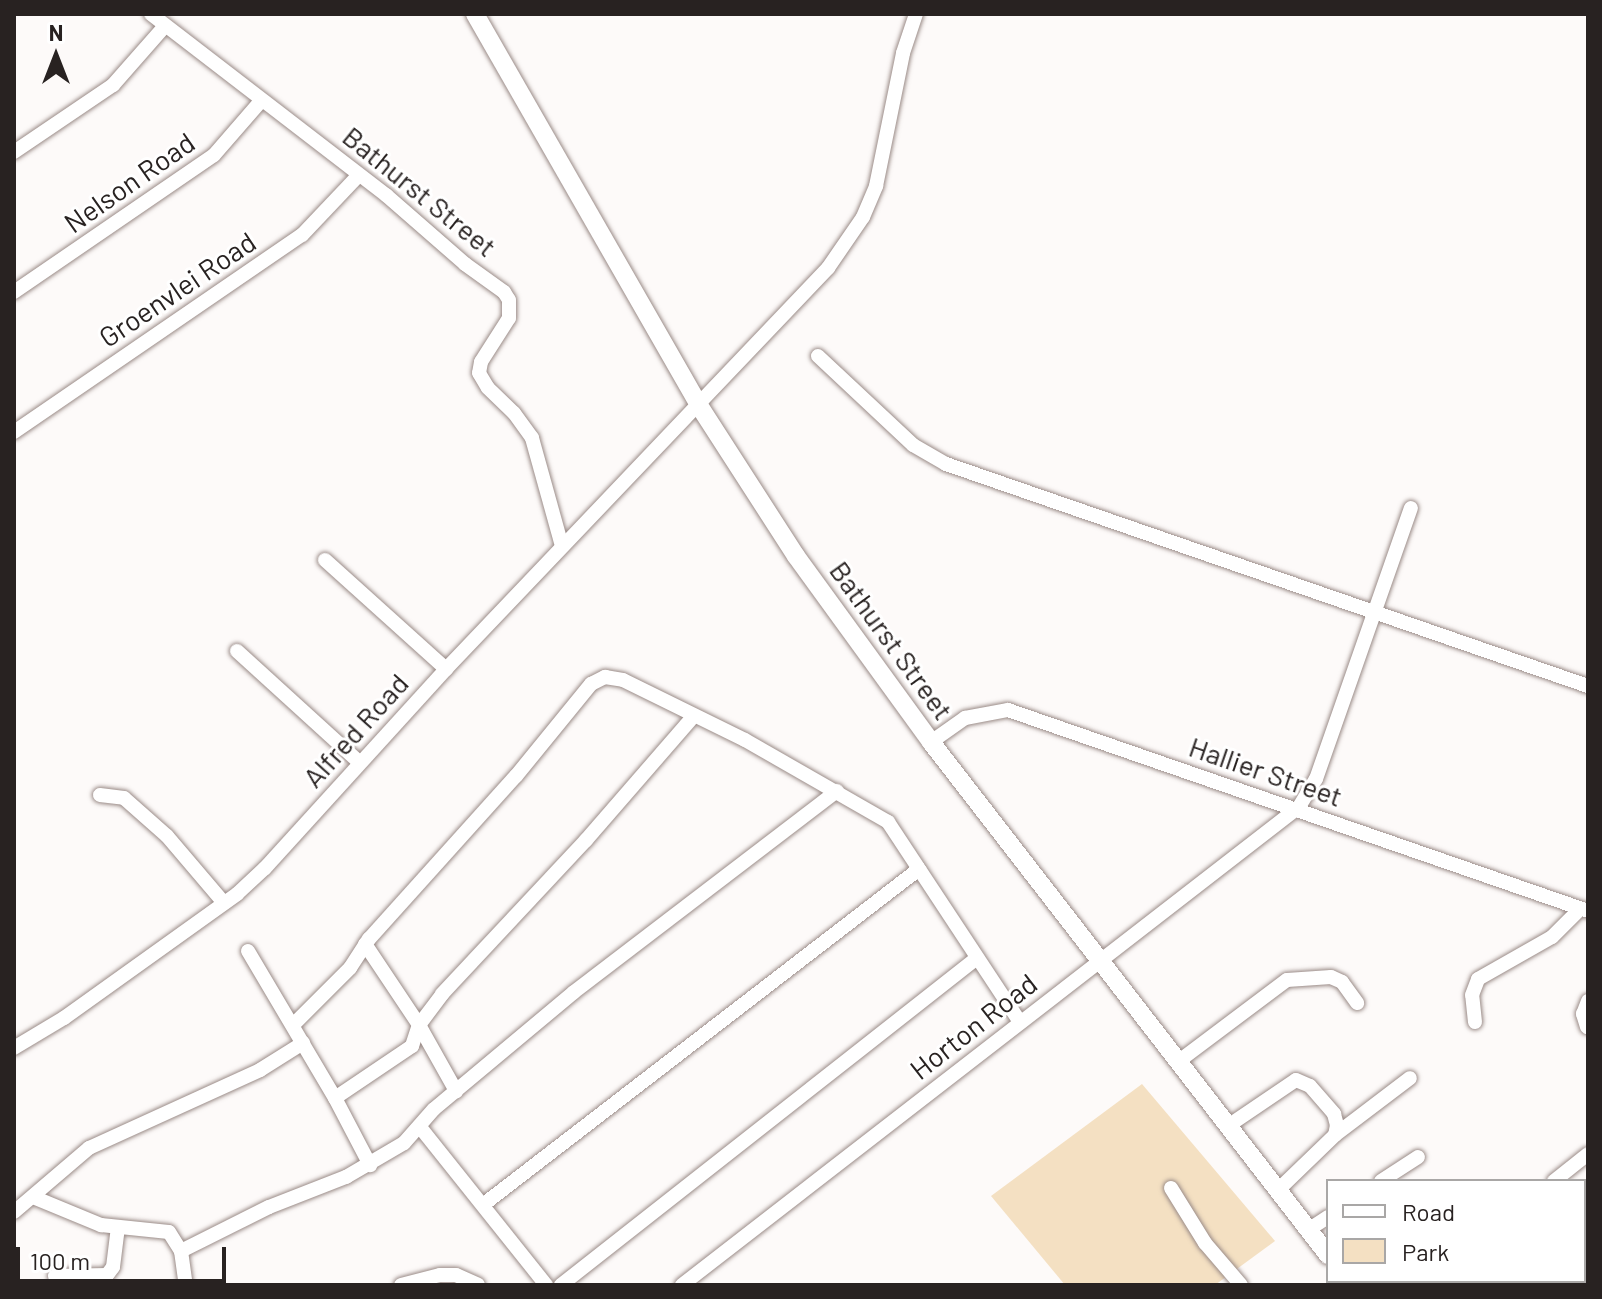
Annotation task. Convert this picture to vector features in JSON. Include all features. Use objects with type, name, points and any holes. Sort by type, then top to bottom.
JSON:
[{"type":"main road","name":"Bathurst Street","points":[[475,14],[698,404],[796,556],[931,742],[1326,1252]]},
{"type":"street","name":"Bathurst Street","points":[[151,14],[504,292],[509,300],[509,318],[481,362],[479,373],[488,388],[514,413],[532,438],[562,546]]},
{"type":"street","name":"Alfred Road","points":[[14,1048],[64,1018],[224,903],[281,852],[446,669],[828,268],[863,217],[880,173],[898,72],[916,14]]},
{"type":"street","points":[[14,152],[113,85],[165,26]]},
{"type":"street","name":"Nelson Road","points":[[14,292],[214,155],[261,101]]},
{"type":"street","name":"Groenvlei Road","points":[[14,432],[302,235],[358,176]]},
{"type":"street","points":[[818,356],[926,455],[1588,686]]},
{"type":"street","points":[[1297,809],[1311,793],[1411,508]]},
{"type":"street","points":[[325,560],[446,669]]},
{"type":"street","points":[[237,651],[359,762]]},
{"type":"street","points":[[293,1025],[350,968],[365,944],[597,680],[623,680],[745,740],[888,822],[1020,1022]]},
{"type":"street","name":"Hallier Street","points":[[931,742],[965,718],[1008,710],[1584,910]]},
{"type":"street","points":[[335,1098],[412,1046],[419,1025],[442,994],[586,840],[693,717]]},
{"type":"street","points":[[181,1251],[269,1207],[370,1165],[420,1127],[434,1109],[574,992],[837,791]]},
{"type":"street","points":[[100,795],[124,798],[167,836],[224,903]]},
{"type":"street","name":"Horton Road","points":[[682,1285],[1297,809]]},
{"type":"street","points":[[484,1204],[919,869]]},
{"type":"street","points":[[1475,1022],[1472,995],[1478,979],[1552,937],[1584,910]]},
{"type":"street","points":[[365,944],[419,1025],[456,1091]]},
{"type":"street","points":[[248,951],[335,1098],[370,1165]]},
{"type":"street","points":[[561,1285],[977,958]]},
{"type":"street","points":[[1179,1061],[1287,980],[1331,977],[1342,982],[1357,1003]]},
{"type":"street","points":[[1587,1027],[1583,1014],[1588,1001]]},
{"type":"street","points":[[14,1212],[81,1152],[260,1070],[303,1043]]},
{"type":"street","points":[[1278,1190],[1335,1135],[1410,1078]]},
{"type":"street","points":[[1228,1126],[1291,1082],[1302,1081],[1334,1114],[1337,1125],[1335,1135]]},
{"type":"street","points":[[420,1127],[546,1285]]},
{"type":"street","points":[[1557,1179],[1588,1154]]},
{"type":"street","points":[[1384,1179],[1418,1157]]},
{"type":"street","points":[[1171,1188],[1199,1235],[1241,1285]]},
{"type":"street","points":[[33,1197],[101,1225],[169,1232],[181,1251],[186,1285]]},
{"type":"street","points":[[1308,1230],[1326,1218]]},
{"type":"street","points":[[55,1276],[107,1275],[113,1267],[118,1227]]},
{"type":"street","points":[[401,1285],[422,1278],[456,1275],[478,1285]]},
{"type":"green space","points":[[1142,1084],[1275,1241],[1215,1285],[1065,1285],[991,1196]]}]
